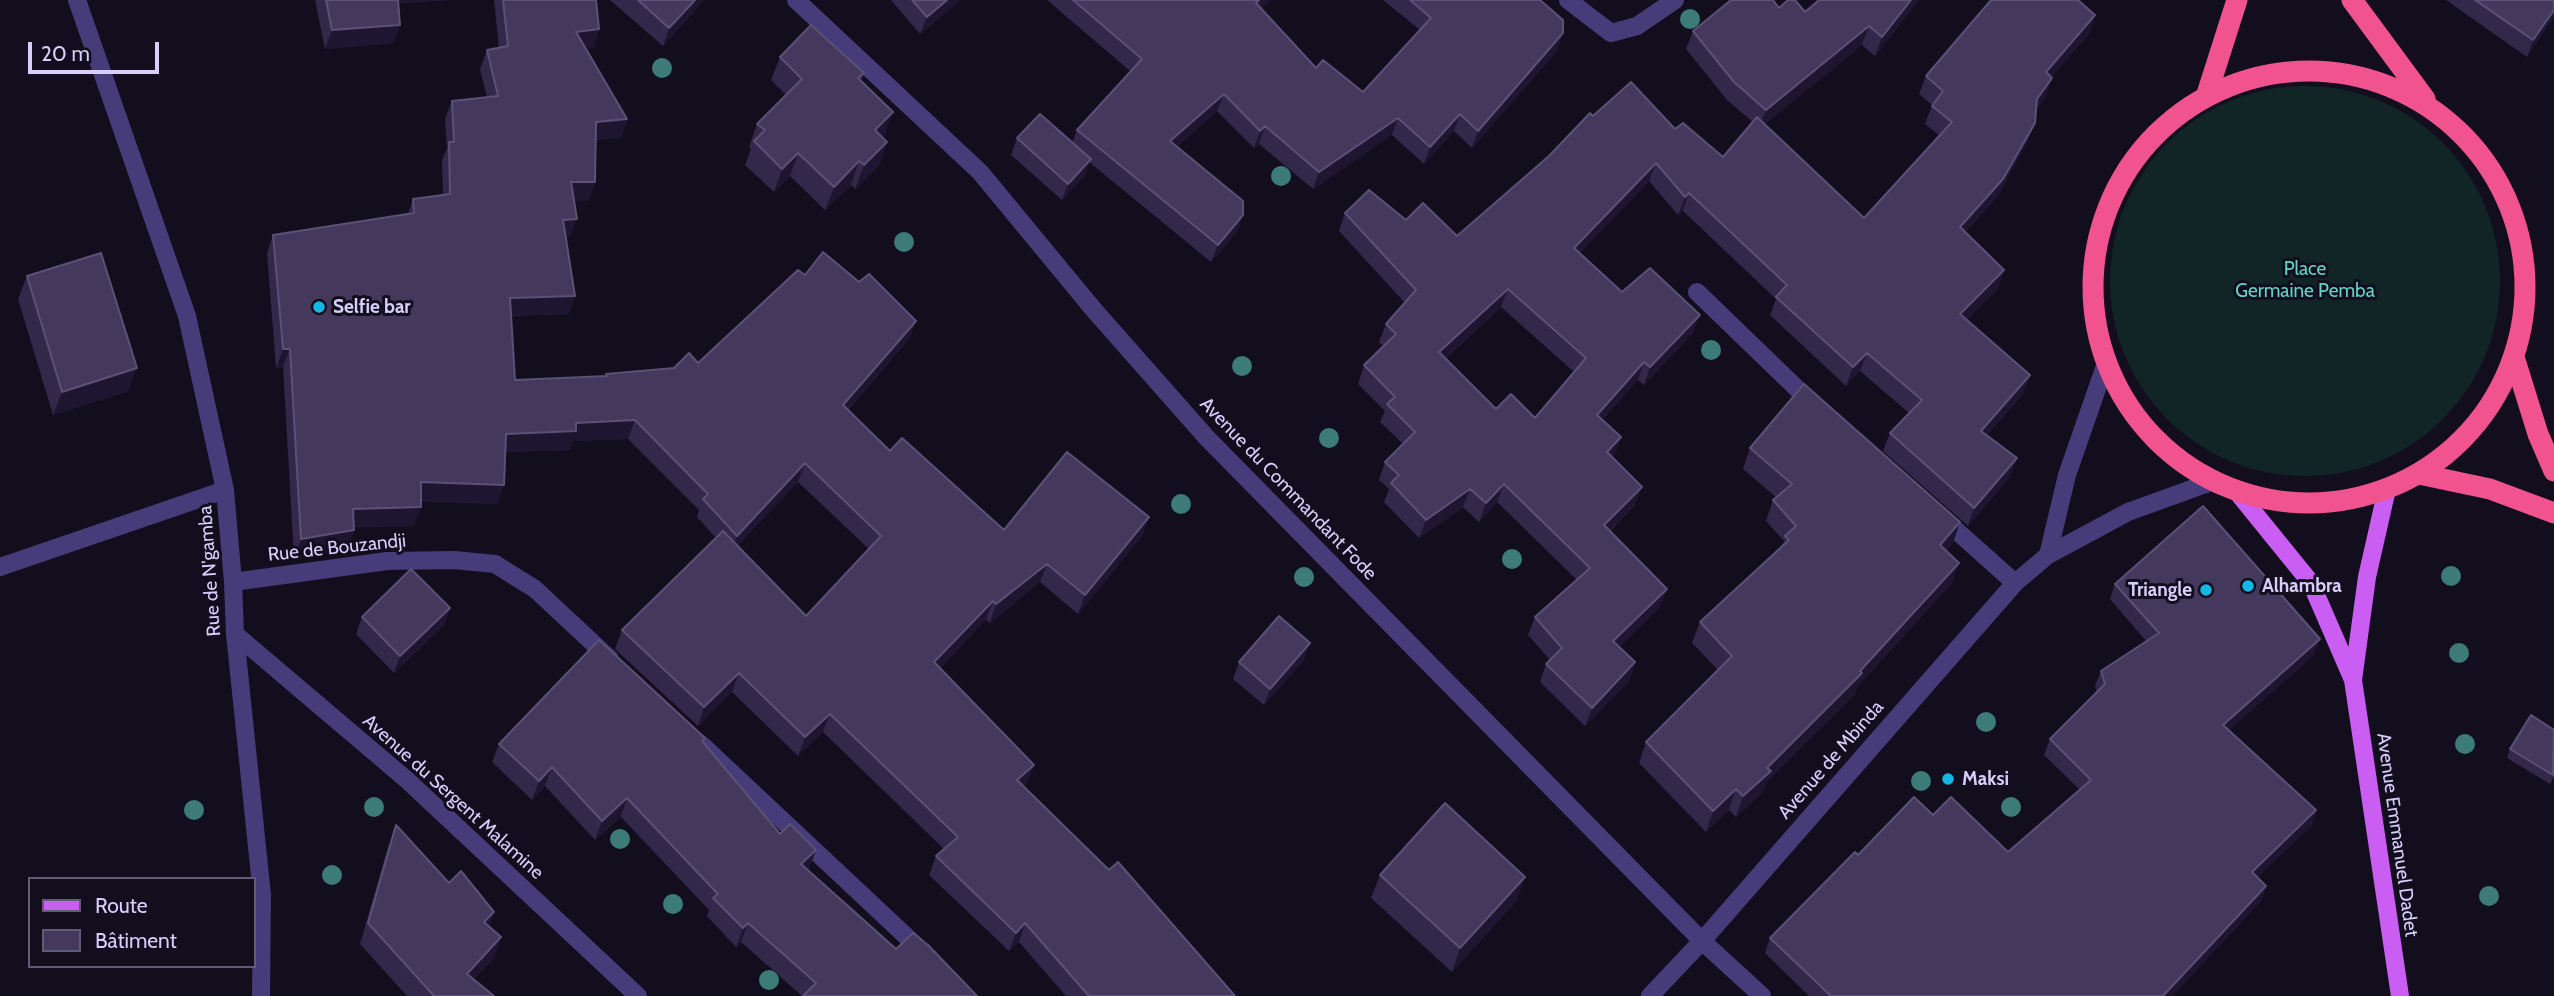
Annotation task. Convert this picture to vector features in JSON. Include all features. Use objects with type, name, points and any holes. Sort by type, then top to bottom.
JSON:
[{"type":"highway","points":[[2207,94],[2237,0]]},
{"type":"highway","points":[[2352,0],[2426,101],[2481,150],[2516,215],[2528,287],[2515,360],[2476,425],[2419,474],[2387,489],[2337,502],[2287,503],[2238,493],[2211,482],[2166,452],[2130,412],[2105,366],[2090,288],[2105,211],[2145,143],[2207,94],[2279,70],[2356,72],[2426,101]]},
{"type":"highway","points":[[2515,360],[2538,434],[2554,471]]},
{"type":"highway","points":[[2419,474],[2490,489],[2554,513]]},
{"type":"main road","name":"Avenue Emmanuel Dadet","points":[[2353,680],[2367,577],[2387,489]]},
{"type":"main road","name":"Avenue Emmanuel Dadet","points":[[2238,493],[2311,583],[2353,680],[2400,996]]},
{"type":"street","name":"Rue de N'gamba","points":[[77,0],[187,316],[225,490],[235,634],[261,894],[261,996]]},
{"type":"street","name":"Avenue du Commandant Fode","points":[[796,0],[980,172],[1094,310],[1207,438],[1702,941],[1762,996]]},
{"type":"street","points":[[1568,0],[1611,33],[1637,26],[1675,0]]},
{"type":"street","points":[[1697,292],[1829,418]]},
{"type":"street","points":[[2048,555],[2067,475],[2105,366]]},
{"type":"street","name":"Avenue de Mbinda","points":[[1650,996],[1702,941],[2015,583],[2048,555],[2128,512],[2211,482]]},
{"type":"street","points":[[0,567],[225,490]]},
{"type":"street","points":[[1922,500],[2015,583]]},
{"type":"street","name":"Rue de Bouzandji","points":[[233,582],[387,561],[454,560],[495,564],[536,589],[625,673]]},
{"type":"street","name":"Avenue du Sergent Malamine","points":[[235,634],[407,780],[638,996]]},
{"type":"street","points":[[685,729],[924,953]]},
{"type":"green space","name":"Place Germaine Pemba","points":[[2305,86],[2343,90],[2379,101],[2413,119],[2443,143],[2467,173],[2485,207],[2496,243],[2500,281],[2496,319],[2485,355],[2467,389],[2443,419],[2413,443],[2379,461],[2343,472],[2305,476],[2267,472],[2231,461],[2197,443],[2167,419],[2143,389],[2125,355],[2114,319],[2110,281],[2114,243],[2125,207],[2143,173],[2167,143],[2197,119],[2231,101],[2267,90]]},
{"type":"building","points":[[326,0],[398,0],[400,25],[332,30]]},
{"type":"building","points":[[503,0],[596,0],[599,29],[576,32],[627,119],[596,122],[595,182],[571,182],[577,219],[563,220],[575,296],[510,298],[515,380],[607,376],[606,374],[674,368],[689,353],[698,363],[798,270],[805,275],[823,252],[859,282],[869,274],[916,321],[843,405],[890,451],[902,438],[1004,530],[1067,452],[1149,517],[1085,595],[1047,564],[996,604],[993,601],[934,662],[1034,765],[1017,780],[1109,870],[1118,862],[1235,996],[1089,996],[1025,923],[1016,933],[936,856],[958,837],[830,714],[805,737],[739,673],[704,707],[622,630],[723,531],[806,616],[881,536],[805,463],[737,536],[703,499],[708,494],[635,420],[576,423],[576,431],[506,434],[504,485],[421,482],[421,507],[353,509],[354,530],[301,539],[290,349],[283,349],[273,235],[414,213],[413,199],[450,194],[449,142],[454,142],[452,101],[498,96],[487,50],[508,46]]},
{"type":"building","points":[[638,0],[695,0],[669,28]]},
{"type":"building","points":[[912,0],[947,0],[927,17]]},
{"type":"building","points":[[1073,0],[1259,0],[1256,3],[1316,68],[1323,60],[1363,92],[1431,18],[1410,0],[1540,0],[1563,20],[1563,33],[1478,131],[1460,114],[1430,147],[1398,118],[1319,172],[1265,126],[1260,131],[1224,94],[1170,141],[1243,201],[1243,215],[1218,245],[1077,130],[1142,59]]},
{"type":"building","points":[[1731,0],[1773,0],[1779,8],[1788,0],[1795,0],[1805,12],[1819,0],[1911,0],[1882,37],[1869,26],[1766,110],[1734,82],[1693,31]]},
{"type":"building","points":[[1991,0],[2078,0],[2095,15],[2046,72],[2052,78],[2037,99],[2035,123],[2003,179],[1960,227],[2004,270],[1960,314],[2030,375],[1981,431],[2017,458],[1974,508],[1890,433],[1922,400],[1867,353],[1853,367],[1776,297],[1787,285],[1689,193],[1685,197],[1656,163],[1574,248],[1622,292],[1650,268],[1700,315],[1650,367],[1644,362],[1597,415],[1621,437],[1607,452],[1642,487],[1604,525],[1667,589],[1613,641],[1635,662],[1592,708],[1546,664],[1562,648],[1535,617],[1590,568],[1504,484],[1486,503],[1470,489],[1426,520],[1391,483],[1399,475],[1385,462],[1415,432],[1387,404],[1395,397],[1364,365],[1396,334],[1386,324],[1416,290],[1345,213],[1369,190],[1406,220],[1423,203],[1457,236],[1549,156],[1590,113],[1593,116],[1631,82],[1675,129],[1683,123],[1723,157],[1757,117],[1864,218],[1952,122],[1932,106],[1943,91],[1926,76]],"holes":[[[1508,289],[1586,358],[1535,418],[1511,394],[1496,409],[1439,352]]]},
{"type":"building","points":[[2475,0],[2554,0],[2554,10],[2533,40]]},
{"type":"building","points":[[811,25],[864,73],[858,78],[893,112],[875,130],[887,142],[864,165],[859,161],[834,187],[798,153],[782,169],[754,141],[765,130],[757,124],[802,79],[780,57]]},
{"type":"building","points":[[1040,114],[1091,159],[1068,184],[1017,138]]},
{"type":"building","points":[[101,253],[137,368],[62,392],[27,276]]},
{"type":"building","points":[[1804,384],[1960,522],[1940,545],[1959,563],[1860,671],[1862,673],[1767,768],[1771,771],[1743,796],[1736,789],[1713,811],[1646,742],[1732,656],[1700,622],[1789,540],[1785,536],[1796,526],[1773,500],[1792,484],[1750,448]]},
{"type":"building","points":[[2203,506],[2320,639],[2223,725],[2316,810],[2252,872],[2266,886],[2163,996],[1831,996],[1770,938],[1855,852],[1858,855],[1914,797],[1933,815],[1951,797],[2008,852],[2091,780],[2050,739],[2105,684],[2101,671],[2159,633],[2115,584]]},
{"type":"building","points":[[411,569],[450,608],[400,656],[362,617]]},
{"type":"building","points":[[1279,616],[1310,643],[1270,689],[1239,662]]},
{"type":"building","points":[[599,640],[705,738],[702,741],[780,834],[790,824],[816,850],[801,864],[896,949],[913,933],[977,996],[803,996],[816,983],[748,923],[743,928],[713,898],[718,894],[627,798],[602,821],[552,767],[539,781],[499,744]]},
{"type":"building","points":[[2531,715],[2554,730],[2553,775],[2510,749]]},
{"type":"building","points":[[1445,803],[1525,877],[1460,948],[1380,875]]},
{"type":"building","points":[[396,825],[449,883],[461,871],[494,912],[484,922],[501,937],[467,974],[494,996],[434,996],[368,923]]},
{"type":"place","name":"Selfie bar","points":[[319,307]]},
{"type":"place","name":"Alhambra","points":[[2248,586]]},
{"type":"place","name":"Triangle","points":[[2206,590]]},
{"type":"place","name":"Maksi","points":[[1948,779]]}]
